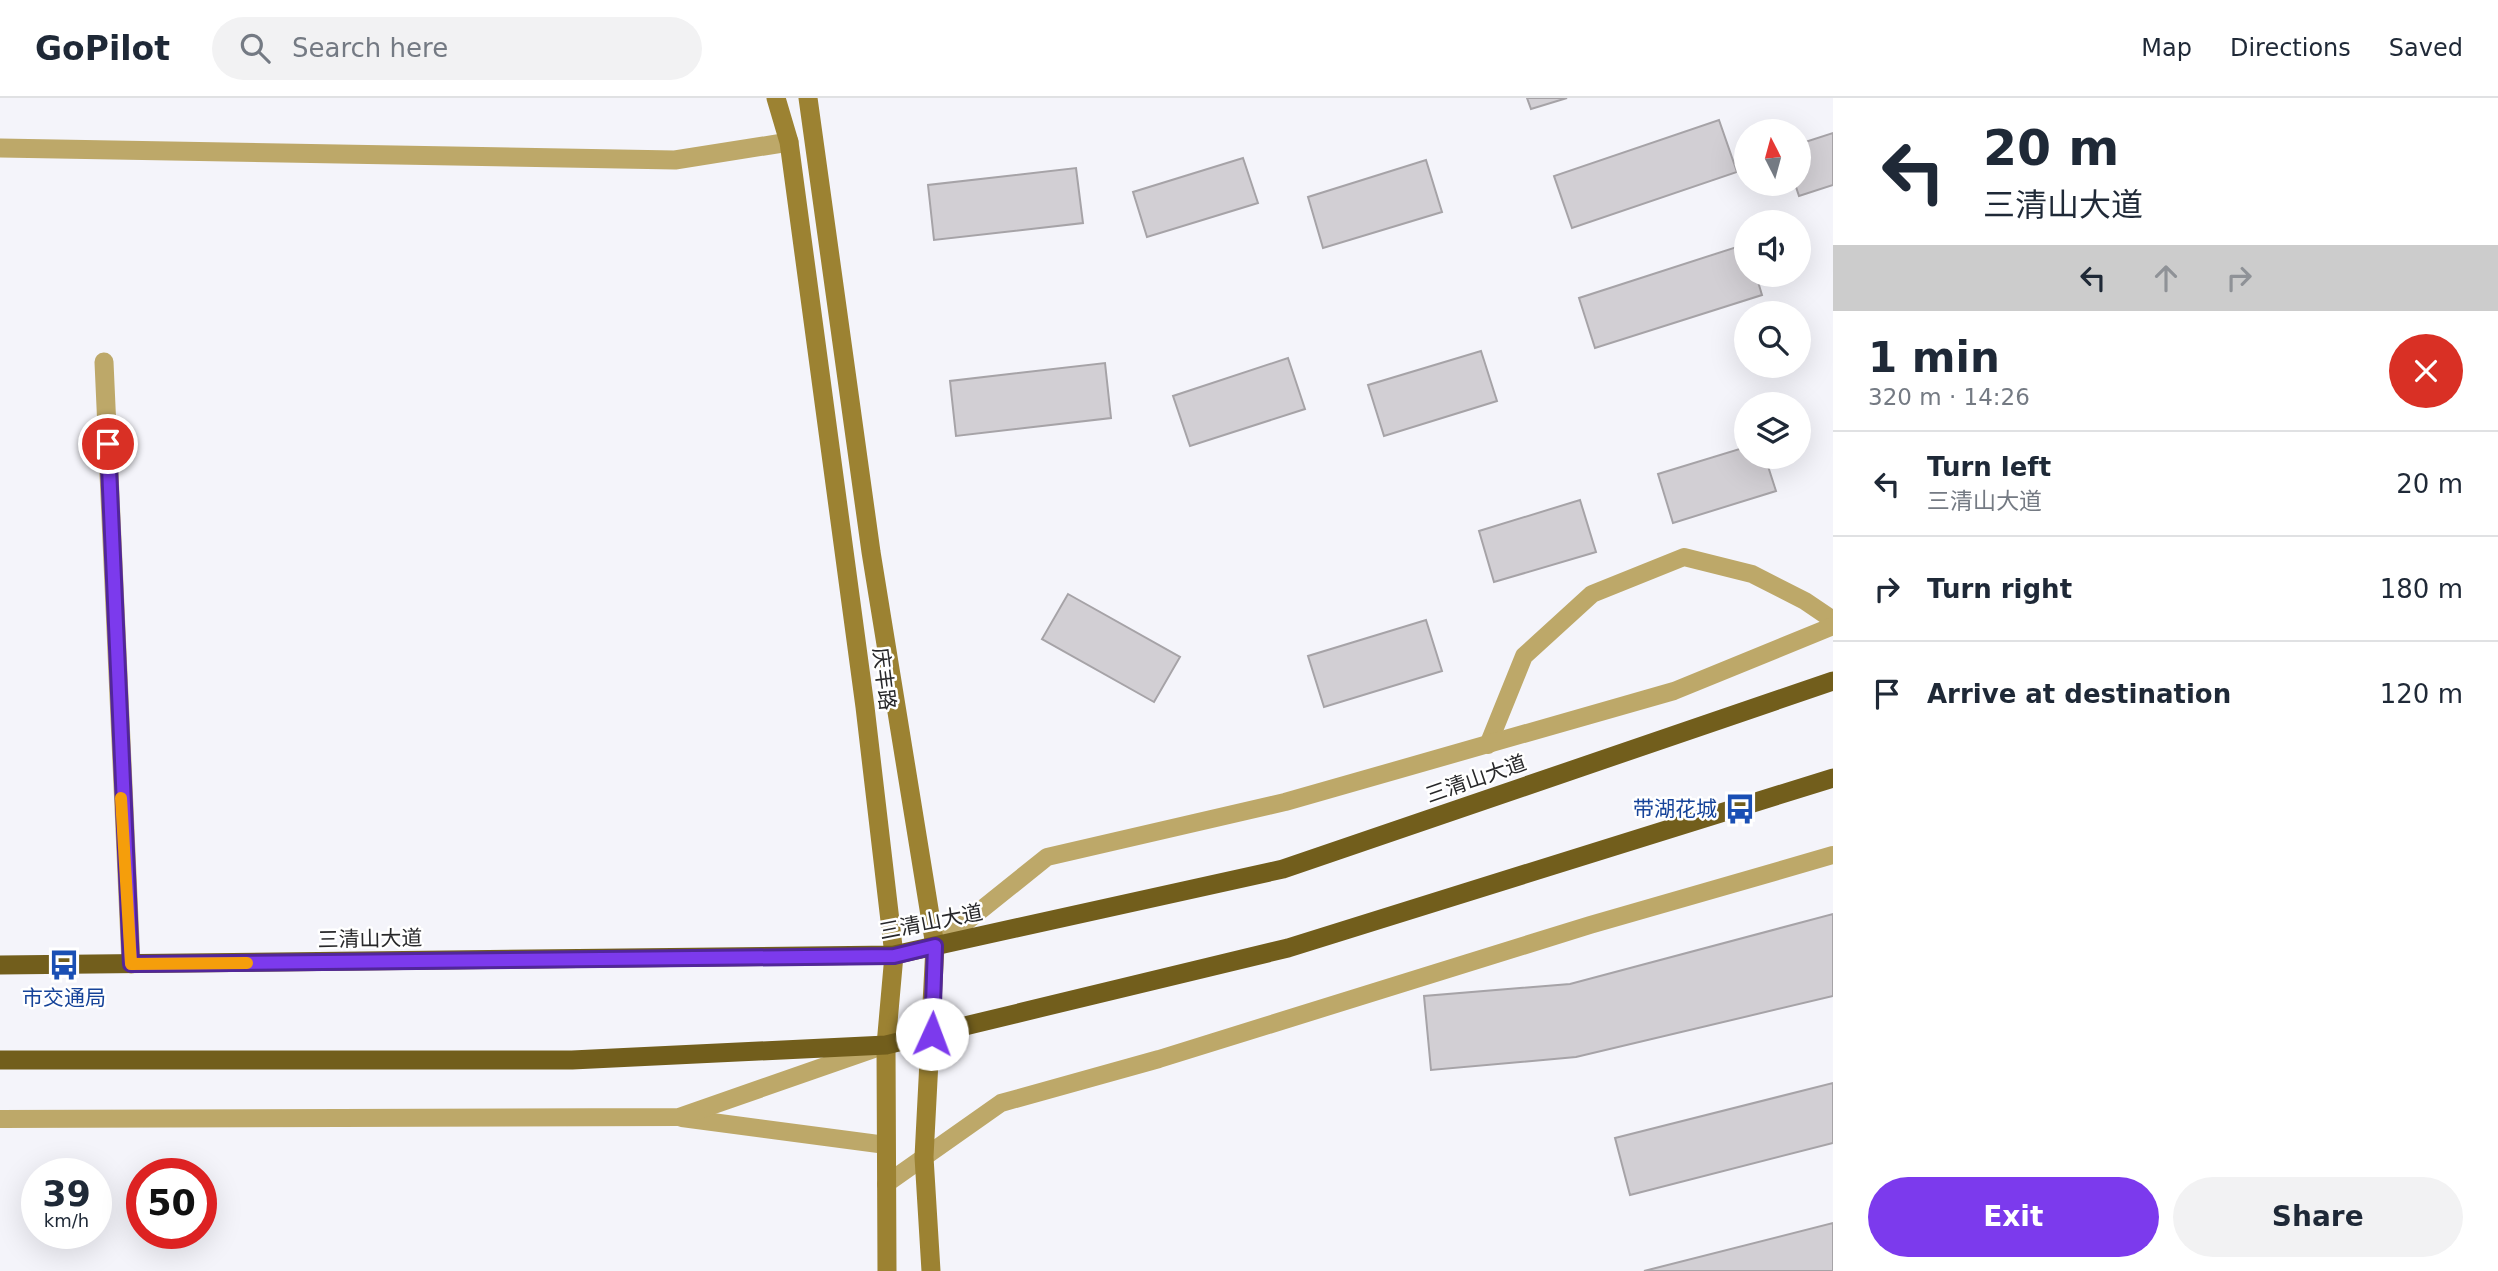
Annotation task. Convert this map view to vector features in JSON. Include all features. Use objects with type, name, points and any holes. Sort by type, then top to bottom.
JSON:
[{"type":"highway","name":"三清山大道","points":[[0,965],[894,956],[1283,869],[1833,681]]},
{"type":"highway","points":[[0,1060],[572,1060],[886,1045],[1288,948],[1833,778]]},
{"type":"main road","name":"庆丰路","points":[[776,98],[789,142],[865,707],[894,956],[886,1045],[887,1271]]},
{"type":"main road","points":[[808,98],[871,552],[935,946],[924,1157],[931,1271]]},
{"type":"street","points":[[0,148],[675,160],[789,142]]},
{"type":"street","points":[[104,362],[131,964]]},
{"type":"lane","points":[[1488,745],[1524,656],[1592,593],[1684,557],[1752,574],[1805,601],[1833,620]]},
{"type":"lane","points":[[935,946],[1047,857],[1285,802],[1674,691],[1833,626]]},
{"type":"lane","points":[[886,1184],[1001,1103],[1158,1059],[1577,929],[1833,855]]},
{"type":"lane","points":[[679,1117],[886,1045]]},
{"type":"lane","points":[[0,1119],[679,1117],[886,1145]]},
{"type":"building","points":[[1527,98],[1567,98],[1531,109]]},
{"type":"building","points":[[1719,120],[1734,163],[1734,173],[1572,228],[1554,176]]},
{"type":"building","points":[[1833,133],[1833,185],[1811,192],[1811,140]]},
{"type":"building","points":[[1243,158],[1258,203],[1147,237],[1133,192]]},
{"type":"building","points":[[1426,160],[1442,212],[1323,248],[1308,197]]},
{"type":"building","points":[[1076,168],[1083,223],[934,240],[928,185]]},
{"type":"building","points":[[1734,248],[1734,287],[1760,287],[1762,295],[1734,301],[1734,304],[1595,348],[1579,298]]},
{"type":"building","points":[[1481,351],[1497,401],[1384,436],[1368,385]]},
{"type":"building","points":[[1288,358],[1305,409],[1190,446],[1173,396]]},
{"type":"building","points":[[1105,363],[1111,418],[956,436],[950,381]]},
{"type":"building","points":[[1734,451],[1734,469],[1769,469],[1776,491],[1673,523],[1658,474]]},
{"type":"building","points":[[1580,500],[1596,552],[1494,582],[1479,531]]},
{"type":"building","points":[[1068,594],[1180,657],[1154,702],[1042,639]]},
{"type":"building","points":[[1426,620],[1442,671],[1324,707],[1308,656]]},
{"type":"building","points":[[1833,914],[1833,996],[1576,1057],[1431,1070],[1424,996],[1570,984]]},
{"type":"building","points":[[1833,1083],[1833,1143],[1630,1195],[1615,1138]]},
{"type":"building","points":[[1833,1223],[1833,1271],[1644,1271]]},
{"type":"slow traffic","points":[[121,798],[131,964],[247,963]]},
{"type":"place","name":"带湖花城","points":[[1740,809]]},
{"type":"place","name":"市交通局","points":[[64,965]]},
{"type":"route","points":[[108,444],[121,797],[131,964],[894,956],[935,946],[932,1034]]}]
